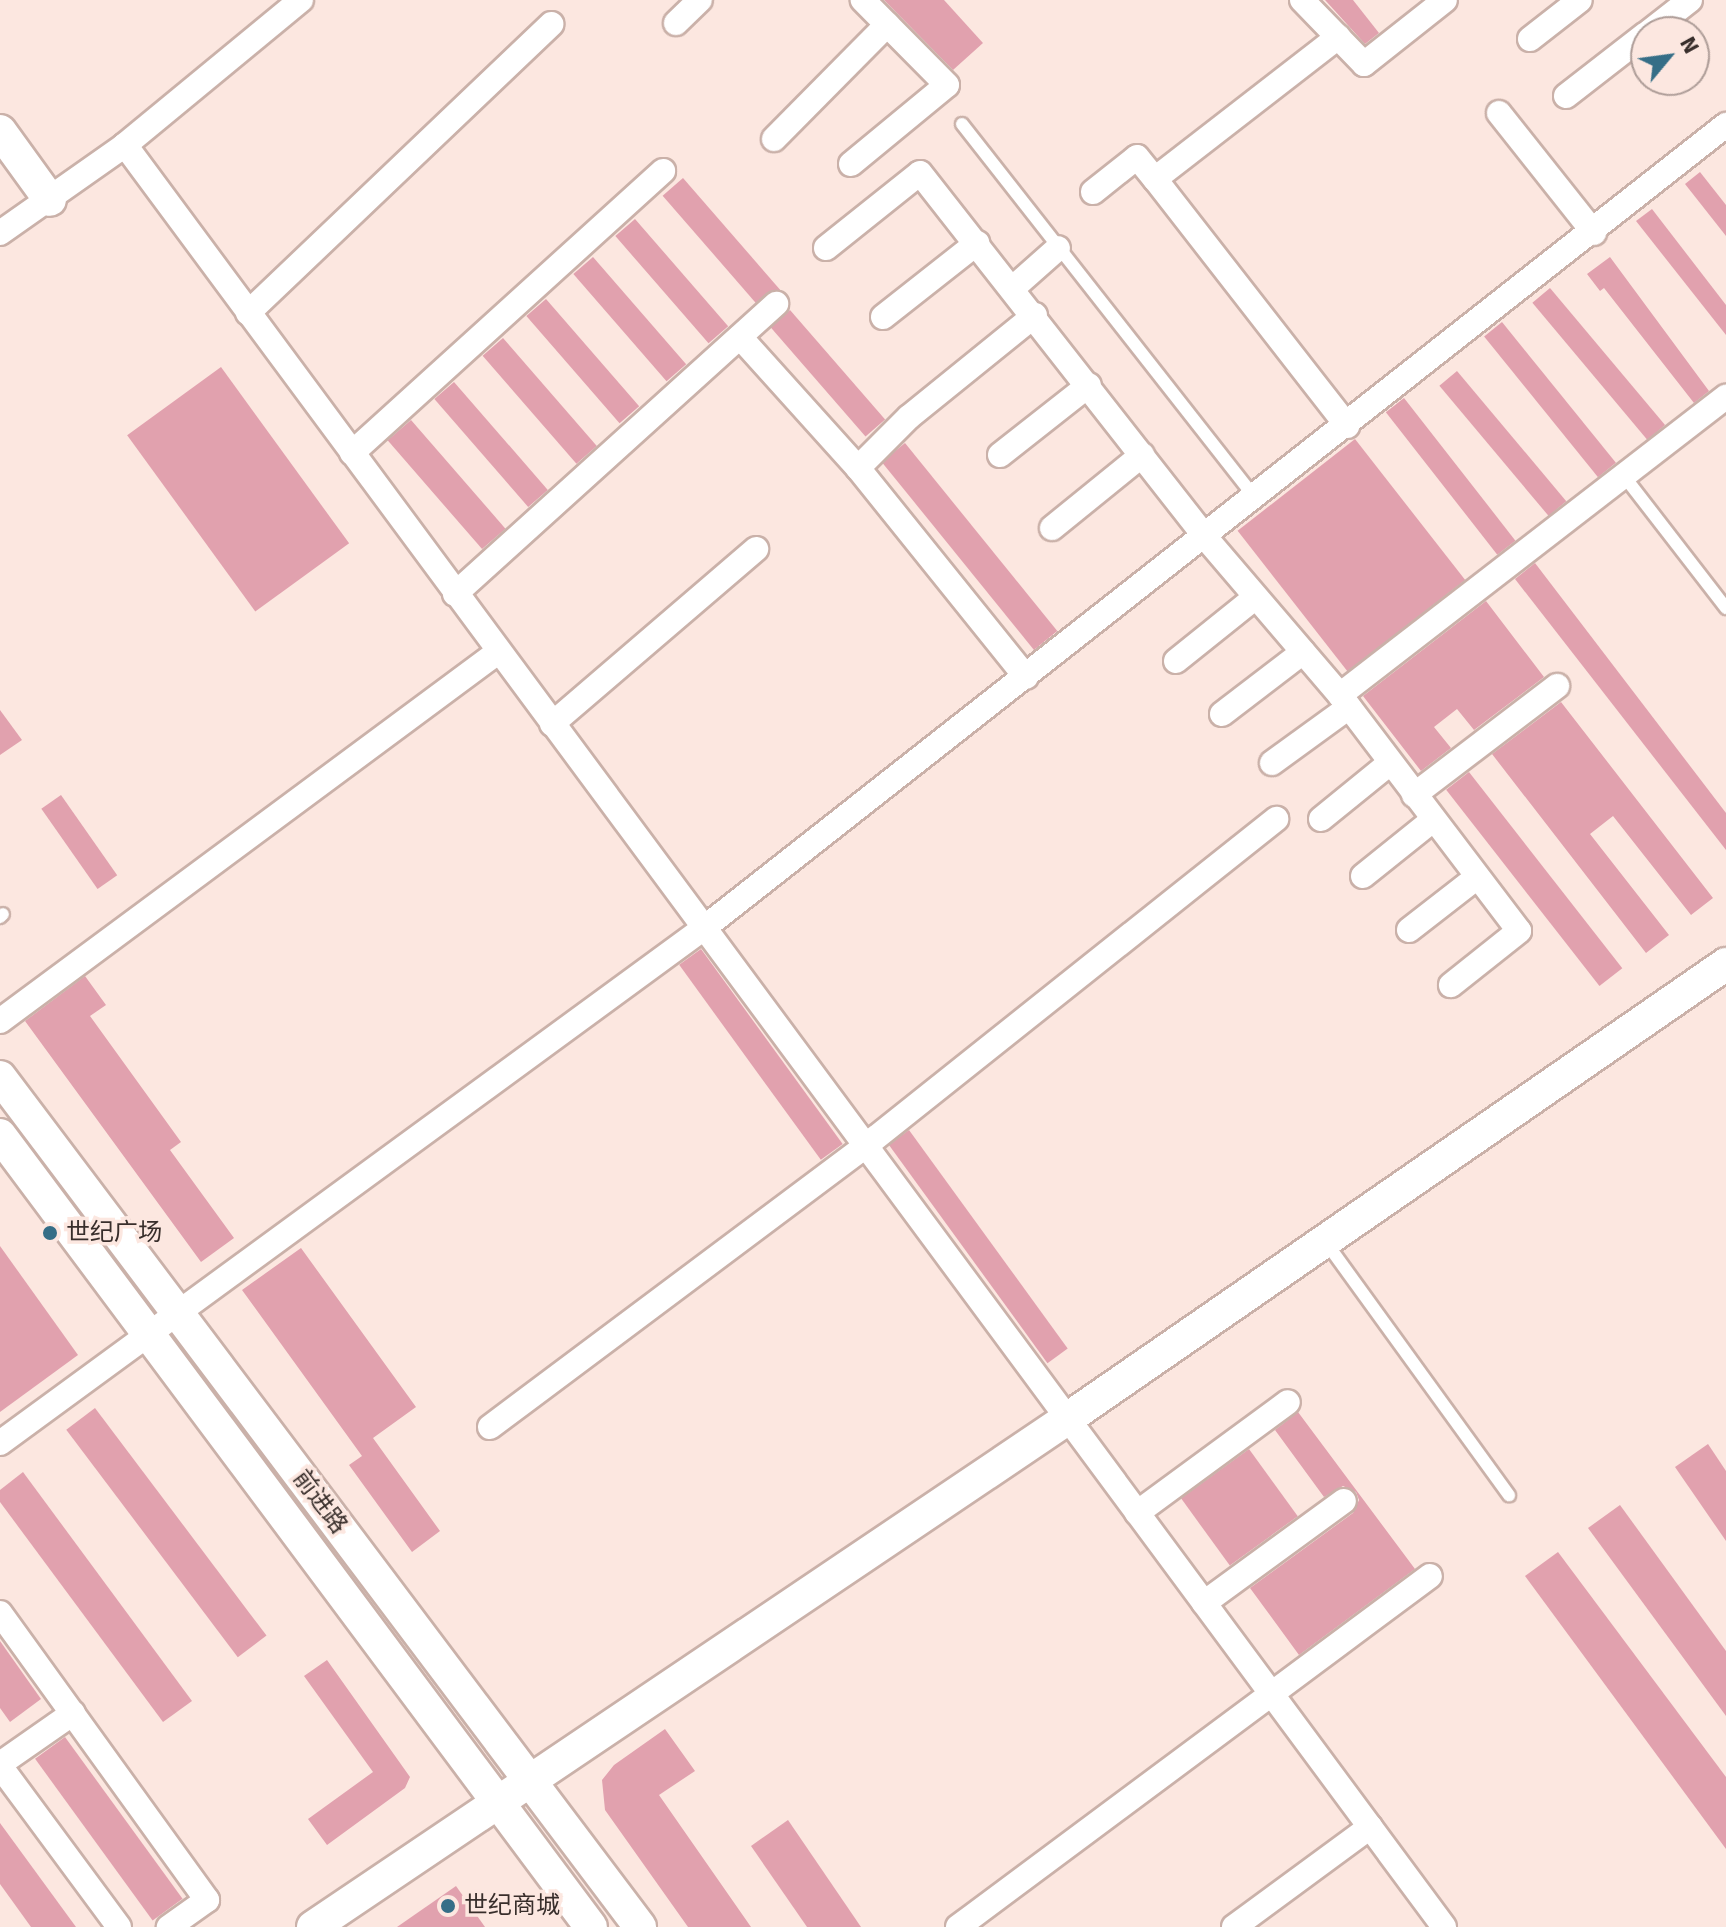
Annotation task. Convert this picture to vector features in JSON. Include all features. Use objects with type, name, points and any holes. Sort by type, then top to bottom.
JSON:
[{"type":"main road","points":[[0,131],[50,200]]},
{"type":"main road","points":[[313,1927],[1067,1419],[1726,964]]},
{"type":"main road","name":"前进路","points":[[0,1077],[640,1927]]},
{"type":"main road","name":"前进路","points":[[0,1135],[591,1927]]},
{"type":"street","points":[[0,233],[125,145],[301,0]]},
{"type":"street","points":[[676,23],[700,0]]},
{"type":"street","points":[[851,164],[947,85],[863,0]]},
{"type":"street","points":[[1309,2],[1364,64],[1445,0]]},
{"type":"street","points":[[1530,39],[1580,0]]},
{"type":"street","points":[[1670,16],[1690,0]]},
{"type":"street","points":[[248,313],[552,24]]},
{"type":"street","points":[[774,139],[887,25]]},
{"type":"street","points":[[1155,179],[1338,37]]},
{"type":"street","points":[[1566,96],[1630,47]]},
{"type":"street","points":[[1499,113],[1594,233]]},
{"type":"street","points":[[0,1443],[175,1312],[704,928],[1594,233],[1726,125]]},
{"type":"street","points":[[125,145],[1444,1927]]},
{"type":"street","points":[[1093,192],[1137,157],[1347,426]]},
{"type":"street","points":[[352,453],[663,171]]},
{"type":"street","points":[[826,248],[920,173],[1035,315],[1205,537],[1344,701],[1519,931],[1451,985]]},
{"type":"street","points":[[883,317],[977,243]]},
{"type":"street","points":[[1013,288],[1058,248]]},
{"type":"street","points":[[455,594],[776,304]]},
{"type":"street","points":[[858,468],[909,417],[1035,315]]},
{"type":"street","points":[[740,337],[858,468],[1026,677]]},
{"type":"street","points":[[1000,455],[1089,385]]},
{"type":"street","points":[[1272,763],[1344,701],[1726,397]]},
{"type":"street","points":[[1052,528],[1142,455]]},
{"type":"street","points":[[552,724],[756,549]]},
{"type":"street","points":[[1176,661],[1256,597]]},
{"type":"street","points":[[0,1021],[498,652]]},
{"type":"street","points":[[1222,714],[1303,652]]},
{"type":"street","points":[[1414,795],[1557,686]]},
{"type":"street","points":[[1321,819],[1390,763]]},
{"type":"street","points":[[490,1427],[864,1147],[1276,819]]},
{"type":"street","points":[[1363,876],[1433,820]]},
{"type":"street","points":[[1409,930],[1477,877]]},
{"type":"street","points":[[1137,1513],[1288,1402]]},
{"type":"street","points":[[1204,1603],[1344,1501]]},
{"type":"street","points":[[958,1927],[1430,1576]]},
{"type":"street","points":[[0,1613],[207,1900],[169,1927]]},
{"type":"street","points":[[73,1713],[0,1765],[119,1927]]},
{"type":"street","points":[[1234,1927],[1370,1827]]},
{"type":"lane","points":[[962,124],[1255,498]]},
{"type":"lane","points":[[1624,476],[1726,608]]},
{"type":"lane","points":[[1325,1241],[1509,1495]]},
{"type":"building","points":[[884,0],[944,0],[983,43],[953,70]]},
{"type":"building","points":[[1325,0],[1353,0],[1379,33],[1365,44]]},
{"type":"building","points":[[1700,172],[1726,205],[1726,236],[1685,184]]},
{"type":"building","points":[[683,178],[780,290],[760,307],[663,196]]},
{"type":"building","points":[[1652,209],[1726,305],[1726,335],[1636,221]]},
{"type":"building","points":[[635,219],[728,326],[709,343],[615,236]]},
{"type":"building","points":[[593,257],[686,364],[667,381],[573,274]]},
{"type":"building","points":[[1610,257],[1709,391],[1694,403],[1604,288],[1600,291],[1587,274]]},
{"type":"building","points":[[1550,288],[1665,425],[1647,440],[1532,303]]},
{"type":"building","points":[[546,299],[639,406],[620,423],[526,316]]},
{"type":"building","points":[[790,310],[885,419],[866,436],[770,327]]},
{"type":"building","points":[[1502,322],[1616,463],[1598,477],[1484,336]]},
{"type":"building","points":[[503,338],[597,446],[576,464],[483,356]]},
{"type":"building","points":[[221,367],[349,543],[255,612],[127,435]]},
{"type":"building","points":[[1457,371],[1566,501],[1549,516],[1439,386]]},
{"type":"building","points":[[454,382],[548,490],[528,507],[434,399]]},
{"type":"building","points":[[1404,398],[1515,541],[1497,555],[1386,412]]},
{"type":"building","points":[[411,420],[505,529],[482,549],[388,440]]},
{"type":"building","points":[[1355,439],[1465,580],[1348,672],[1238,531]]},
{"type":"building","points":[[905,443],[1057,631],[1034,650],[882,462]]},
{"type":"building","points":[[1535,563],[1726,813],[1726,850],[1515,579]]},
{"type":"building","points":[[1486,601],[1544,677],[1474,730],[1457,709],[1434,727],[1451,748],[1421,771],[1363,696]]},
{"type":"building","points":[[1561,702],[1713,898],[1691,915],[1613,816],[1590,834],[1669,935],[1646,953],[1492,754]]},
{"type":"building","points":[[0,710],[22,740],[0,755]]},
{"type":"building","points":[[1469,772],[1622,968],[1599,986],[1446,790]]},
{"type":"building","points":[[61,795],[117,875],[98,889],[41,809]]},
{"type":"building","points":[[701,949],[843,1144],[821,1160],[679,965]]},
{"type":"building","points":[[85,976],[106,1005],[90,1016],[181,1142],[170,1150],[234,1238],[201,1262],[25,1021]]},
{"type":"building","points":[[909,1130],[1068,1348],[1047,1363],[889,1145]]},
{"type":"building","points":[[0,1246],[78,1355],[0,1412]]},
{"type":"building","points":[[301,1248],[416,1407],[373,1438],[440,1531],[412,1552],[349,1465],[362,1456],[242,1290]]},
{"type":"building","points":[[95,1408],[267,1636],[238,1657],[66,1430]]},
{"type":"building","points":[[1298,1412],[1415,1569],[1299,1655],[1250,1588],[1353,1513],[1359,1500],[1356,1492],[1343,1486],[1324,1497],[1275,1430]]},
{"type":"building","points":[[1708,1444],[1726,1471],[1726,1541],[1675,1467]]},
{"type":"building","points":[[1249,1449],[1298,1516],[1230,1566],[1181,1498]]},
{"type":"building","points":[[23,1472],[192,1701],[163,1722],[0,1502],[0,1490]]},
{"type":"building","points":[[1620,1505],[1726,1651],[1726,1716],[1588,1528]]},
{"type":"building","points":[[1558,1552],[1726,1777],[1726,1849],[1525,1576]]},
{"type":"building","points":[[0,1641],[41,1699],[10,1722],[0,1708]]},
{"type":"building","points":[[327,1660],[410,1777],[405,1788],[327,1845],[308,1819],[373,1772],[304,1676]]},
{"type":"building","points":[[665,1729],[695,1771],[659,1795],[751,1927],[688,1927],[605,1810],[602,1780],[614,1765]]},
{"type":"building","points":[[65,1737],[183,1899],[153,1921],[35,1759]]},
{"type":"building","points":[[788,1820],[861,1927],[807,1927],[751,1846]]},
{"type":"building","points":[[0,1823],[76,1927],[31,1927],[0,1884]]},
{"type":"building","name":"世纪商城","points":[[456,1886],[485,1927],[397,1927]]},
{"type":"place","name":"世纪广场","points":[[50,1233]]},
{"type":"place","name":"世纪商城","points":[[448,1906]]}]
